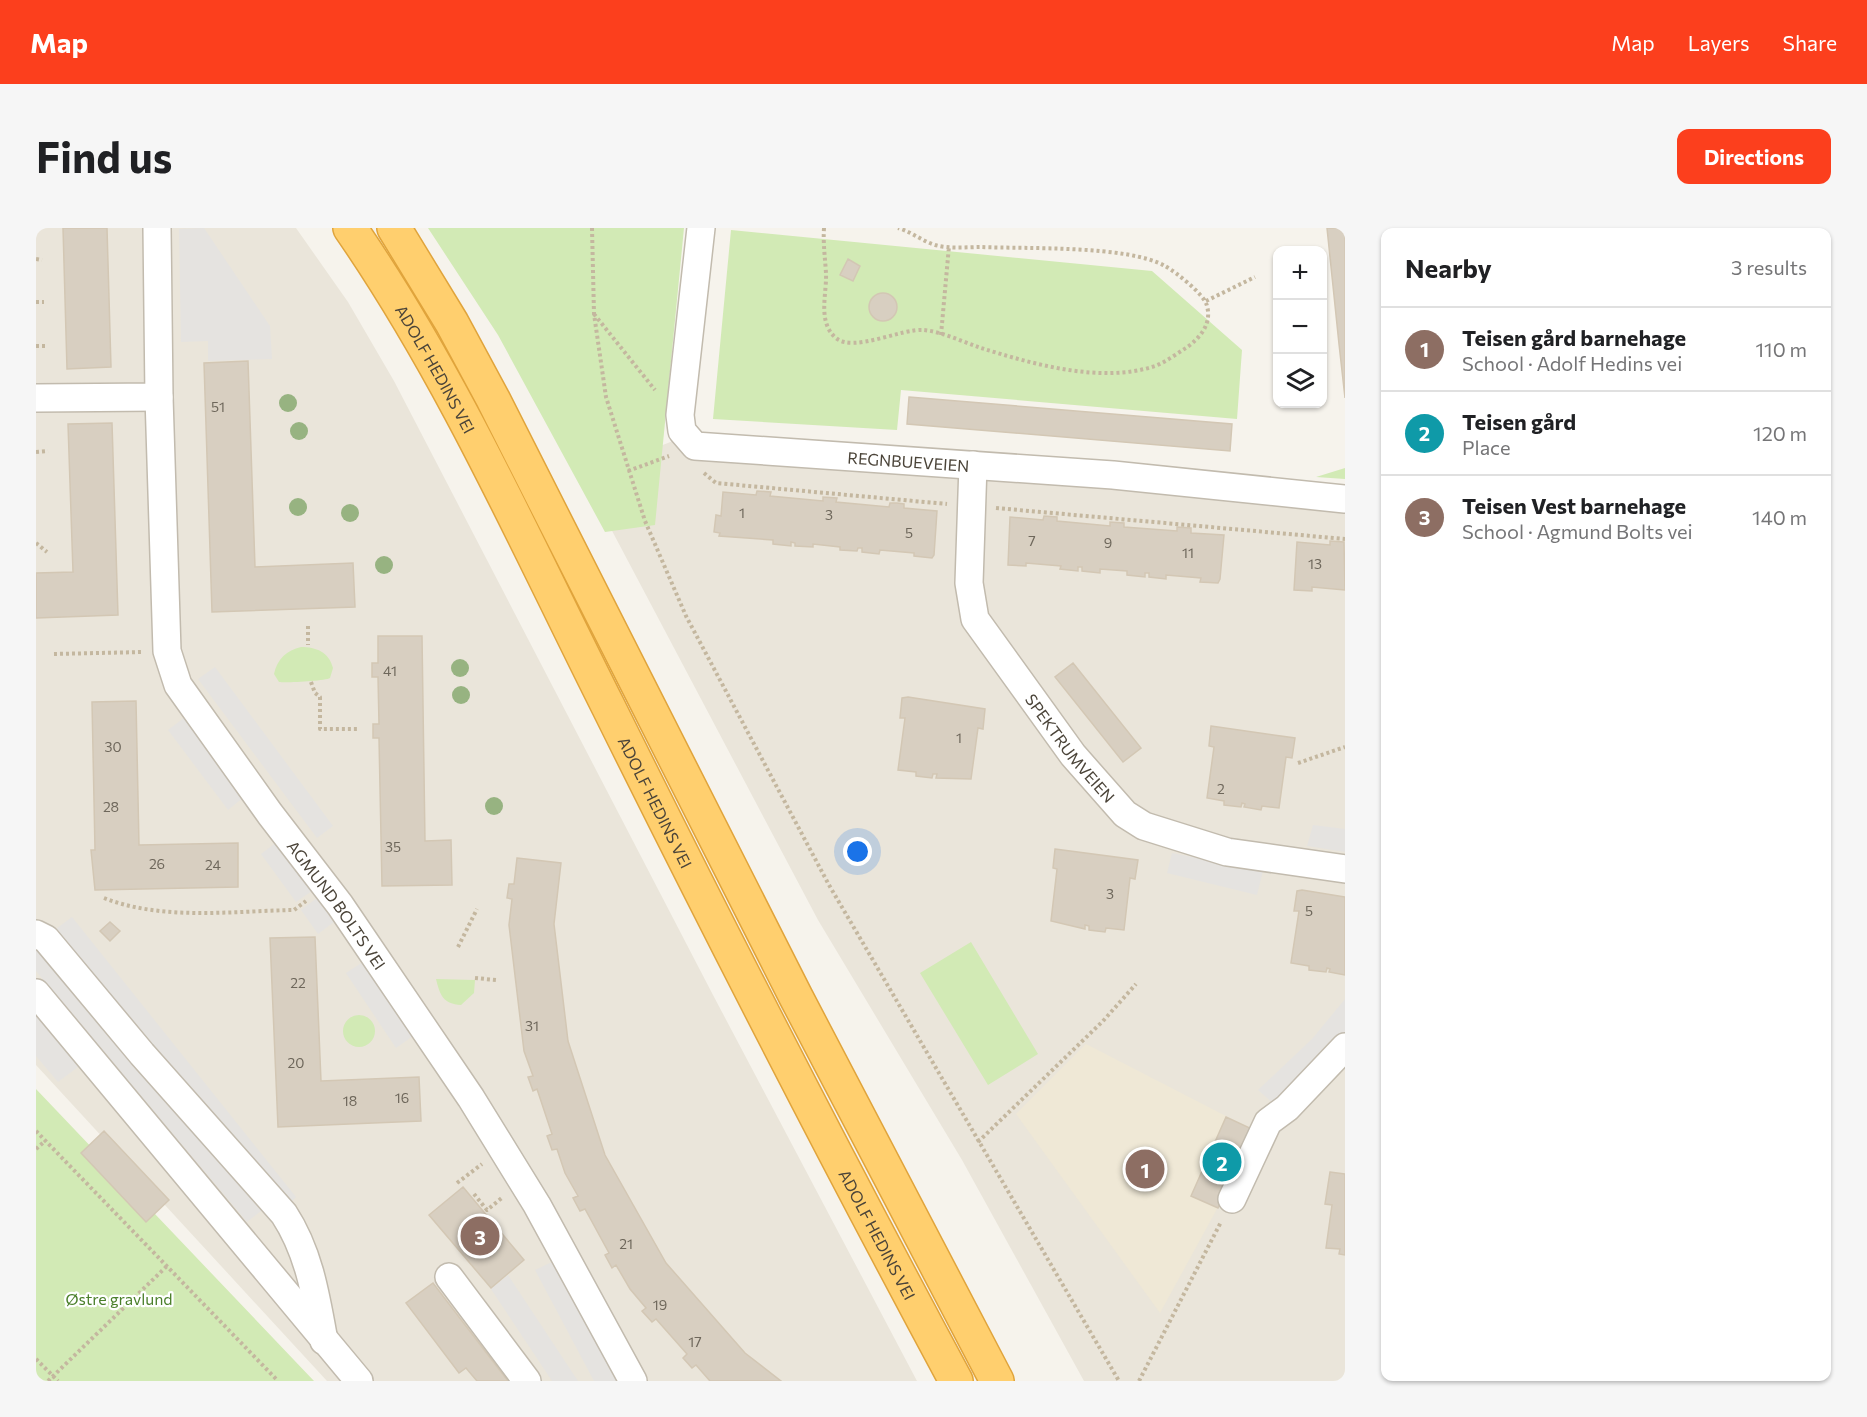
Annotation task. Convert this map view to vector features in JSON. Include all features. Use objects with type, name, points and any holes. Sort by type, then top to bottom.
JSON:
[{"type":"highway","name":"ADOLF HEDINS VEI","points":[[350,228],[411,322],[463,416],[750,986],[956,1381]]},
{"type":"highway","points":[[394,228],[452,323],[493,399],[791,986],[997,1381]]},
{"type":"highway","points":[[973,1336],[1010,1381]]},
{"type":"street","name":"AGMUND BOLTS VEI","points":[[157,228],[159,397],[167,651],[178,685],[270,814],[325,886],[457,1077],[523,1182],[633,1381]]},
{"type":"street","points":[[695,446],[682,431],[680,415],[701,228]]},
{"type":"street","points":[[36,398],[159,397]]},
{"type":"street","name":"REGNBUEVEIEN","points":[[695,446],[1113,475],[1345,499]]},
{"type":"street","name":"SPEKTRUMVEIEN","points":[[973,465],[969,583],[975,619],[1073,755],[1125,814],[1144,826],[1227,852],[1345,869]]},
{"type":"street","points":[[36,934],[46,939],[142,1054],[284,1214],[294,1229],[315,1288],[324,1341]]},
{"type":"street","points":[[36,993],[359,1381]]},
{"type":"street","points":[[1232,1199],[1268,1122],[1287,1108],[1345,1047]]},
{"type":"street","points":[[449,1276],[527,1381]]},
{"type":"path","points":[[592,228],[594,314],[604,388],[645,521],[686,616],[765,769],[829,885],[1119,1381]]},
{"type":"path","points":[[824,228],[826,321],[834,337],[844,342],[919,330],[1020,360],[1059,368],[1111,372],[1140,370],[1172,357],[1200,336],[1208,316],[1206,301],[1166,266],[1143,258],[1099,252],[936,245],[898,228]]},
{"type":"path","points":[[941,335],[949,246]]},
{"type":"path","points":[[36,259],[42,260]]},
{"type":"path","points":[[1206,301],[1255,277]]},
{"type":"path","points":[[36,302],[44,302]]},
{"type":"path","points":[[594,314],[669,407],[680,415]]},
{"type":"path","points":[[36,346],[45,346]]},
{"type":"path","points":[[628,471],[695,446],[705,475],[716,483],[1345,539]]},
{"type":"path","points":[[36,452],[48,451]]},
{"type":"path","points":[[36,543],[47,552]]},
{"type":"path","points":[[308,626],[308,645]]},
{"type":"path","points":[[54,654],[167,651]]},
{"type":"path","points":[[310,682],[315,693],[320,697],[320,729],[359,729]]},
{"type":"path","points":[[1298,763],[1345,747]]},
{"type":"path","points":[[104,898],[127,907],[150,911],[294,910],[325,886]]},
{"type":"path","points":[[458,947],[477,909]]},
{"type":"path","points":[[475,978],[496,980]]},
{"type":"path","points":[[978,1142],[1102,1021],[1136,984]]},
{"type":"path","points":[[36,1131],[278,1381]]},
{"type":"path","points":[[36,1149],[45,1141]]},
{"type":"path","points":[[474,1194],[487,1210],[523,1182]]},
{"type":"path","points":[[1139,1381],[1232,1199]]},
{"type":"path","points":[[48,1381],[167,1266]]},
{"type":"path","points":[[36,1359],[58,1381]]},
{"type":"shaded area","points":[[36,228],[296,228],[348,302],[394,381],[713,995],[917,1381],[327,1381],[36,1065]]},
{"type":"shaded area","points":[[204,228],[270,326],[272,359],[208,361],[208,341],[181,342],[179,229]]},
{"type":"shaded area","points":[[691,434],[1345,506],[1345,1381],[1084,1381],[962,1160],[818,920],[583,476]]},
{"type":"shaded area","points":[[215,667],[333,826],[317,838],[198,679]]},
{"type":"shaded area","points":[[184,718],[244,797],[228,810],[168,730]]},
{"type":"shaded area","points":[[1313,825],[1345,829],[1345,852],[1307,846]]},
{"type":"shaded area","points":[[277,842],[312,891],[296,902],[261,854]]},
{"type":"shaded area","points":[[1172,853],[1263,871],[1257,895],[1167,873]]},
{"type":"shaded area","points":[[317,898],[334,922],[318,934],[301,910]]},
{"type":"shaded area","points":[[72,917],[296,1197],[288,1206],[265,1208],[247,1222],[36,971],[36,944]]},
{"type":"shaded area","points":[[363,962],[413,1036],[396,1048],[346,973]]},
{"type":"shaded area","points":[[1345,999],[1345,1034],[1274,1104],[1258,1090],[1312,1039]]},
{"type":"shaded area","points":[[36,1012],[82,1064],[58,1082],[36,1056]]},
{"type":"shaded area","points":[[1086,1044],[1253,1130],[1217,1209],[1160,1313],[1016,1114]]},
{"type":"shaded area","points":[[554,1261],[617,1381],[594,1381],[535,1270]]},
{"type":"shaded area","points":[[508,1275],[578,1381],[552,1381],[491,1289]]},
{"type":"green space","points":[[428,228],[684,228],[655,525],[605,532],[498,335]]},
{"type":"green space","points":[[731,230],[1152,271],[1242,350],[1237,419],[901,390],[897,430],[713,419]]},
{"type":"green space","points":[[1345,468],[1345,479],[1316,477]]},
{"type":"green space","points":[[301,647],[317,649],[325,654],[333,668],[330,678],[305,682],[279,682],[274,674],[280,660],[291,650]]},
{"type":"green space","points":[[971,942],[1038,1054],[988,1085],[920,973]]},
{"type":"green space","points":[[436,979],[475,980],[474,993],[461,1005],[450,1003],[443,998]]},
{"type":"green space","points":[[359,1015],[370,1020],[375,1031],[370,1042],[359,1047],[348,1042],[343,1031],[348,1020]]},
{"type":"green space","name":"Østre gravlund","points":[[36,1089],[314,1381],[36,1381]]},
{"type":"building","points":[[63,228],[107,228],[111,367],[67,369]]},
{"type":"building","points":[[1327,228],[1345,228],[1345,398],[1339,344]]},
{"type":"building","points":[[848,259],[860,266],[853,281],[840,275]]},
{"type":"building","points":[[883,293],[893,297],[897,307],[893,317],[883,321],[873,317],[869,307],[873,297]]},
{"type":"building","points":[[248,361],[255,567],[353,563],[355,607],[212,612],[204,363]]},
{"type":"building","points":[[909,397],[1232,424],[1230,451],[907,424]]},
{"type":"building","points":[[112,423],[118,615],[36,618],[36,573],[73,572],[68,424]]},
{"type":"building","points":[[757,491],[771,492],[770,496],[823,501],[823,497],[837,498],[836,502],[889,507],[890,503],[897,503],[904,504],[904,508],[937,511],[934,555],[932,558],[914,556],[914,553],[880,550],[879,554],[862,552],[862,548],[858,548],[857,551],[840,550],[840,547],[813,544],[813,547],[795,546],[795,543],[791,542],[791,546],[773,544],[773,540],[719,536],[720,533],[714,532],[716,515],[721,516],[723,492],[756,495]]},
{"type":"building","points":[[1044,516],[1057,517],[1057,521],[1110,526],[1110,522],[1124,523],[1124,527],[1177,531],[1177,527],[1191,528],[1191,533],[1224,535],[1220,579],[1218,583],[1200,582],[1201,578],[1166,575],[1166,579],[1149,577],[1149,573],[1145,573],[1145,577],[1127,575],[1127,571],[1100,569],[1100,573],[1082,571],[1082,567],[1078,567],[1078,571],[1060,569],[1061,566],[1026,563],[1026,566],[1008,565],[1010,517],[1043,520]]},
{"type":"building","points":[[1330,541],[1344,542],[1345,590],[1312,587],[1312,591],[1294,590],[1297,542],[1330,545]]},
{"type":"building","points":[[378,636],[422,636],[425,841],[451,840],[452,885],[382,886],[379,738],[373,738],[373,724],[379,724],[378,677],[372,677],[372,663],[378,663]]},
{"type":"building","points":[[1073,663],[1141,748],[1123,762],[1055,677]]},
{"type":"building","points":[[902,698],[985,709],[983,729],[978,728],[971,779],[936,778],[937,774],[933,774],[932,778],[916,776],[916,772],[898,770],[905,718],[900,718]]},
{"type":"building","points":[[136,701],[139,845],[238,843],[238,887],[95,890],[91,850],[95,850],[92,702]]},
{"type":"building","points":[[1211,726],[1295,738],[1292,758],[1286,757],[1279,808],[1262,806],[1261,810],[1244,807],[1245,804],[1242,803],[1241,807],[1224,805],[1224,801],[1207,798],[1214,747],[1209,746]]},
{"type":"building","points":[[1055,849],[1138,860],[1135,879],[1130,878],[1124,930],[1106,928],[1105,932],[1089,930],[1089,926],[1085,925],[1085,929],[1051,921],[1057,869],[1053,868]]},
{"type":"building","points":[[517,858],[561,863],[554,924],[568,1041],[605,1155],[666,1263],[745,1353],[781,1381],[710,1381],[696,1365],[692,1368],[683,1358],[687,1354],[656,1319],[652,1322],[642,1311],[646,1308],[630,1289],[616,1265],[612,1268],[605,1255],[609,1253],[585,1209],[580,1211],[573,1198],[578,1196],[565,1173],[557,1149],[552,1150],[547,1136],[552,1134],[537,1089],[533,1091],[528,1077],[533,1076],[524,1051],[509,925],[512,899],[507,898],[509,884],[514,884]]},
{"type":"building","points":[[1297,891],[1345,897],[1345,975],[1329,972],[1330,969],[1327,968],[1326,972],[1309,970],[1309,966],[1291,963],[1299,911],[1294,911]]},
{"type":"building","points":[[110,922],[120,931],[110,941],[100,931]]},
{"type":"building","points":[[315,937],[321,1081],[419,1077],[421,1121],[278,1127],[270,938]]},
{"type":"building","points":[[1226,1117],[1252,1129],[1218,1208],[1191,1196]]},
{"type":"building","points":[[104,1131],[169,1200],[146,1222],[81,1153]]},
{"type":"building","points":[[1330,1172],[1345,1174],[1345,1255],[1339,1254],[1340,1249],[1326,1248],[1332,1205],[1325,1204]]},
{"type":"building","points":[[463,1187],[524,1260],[491,1288],[429,1215]]},
{"type":"building","points":[[433,1283],[508,1381],[477,1381],[466,1368],[459,1373],[406,1303]]},
{"type":"place","name":"Teisen gård","points":[[1222,1162]]},
{"type":"place","name":"Teisen gård barnehage","points":[[1145,1169]]},
{"type":"place","name":"Teisen Vest barnehage","points":[[480,1236]]}]
